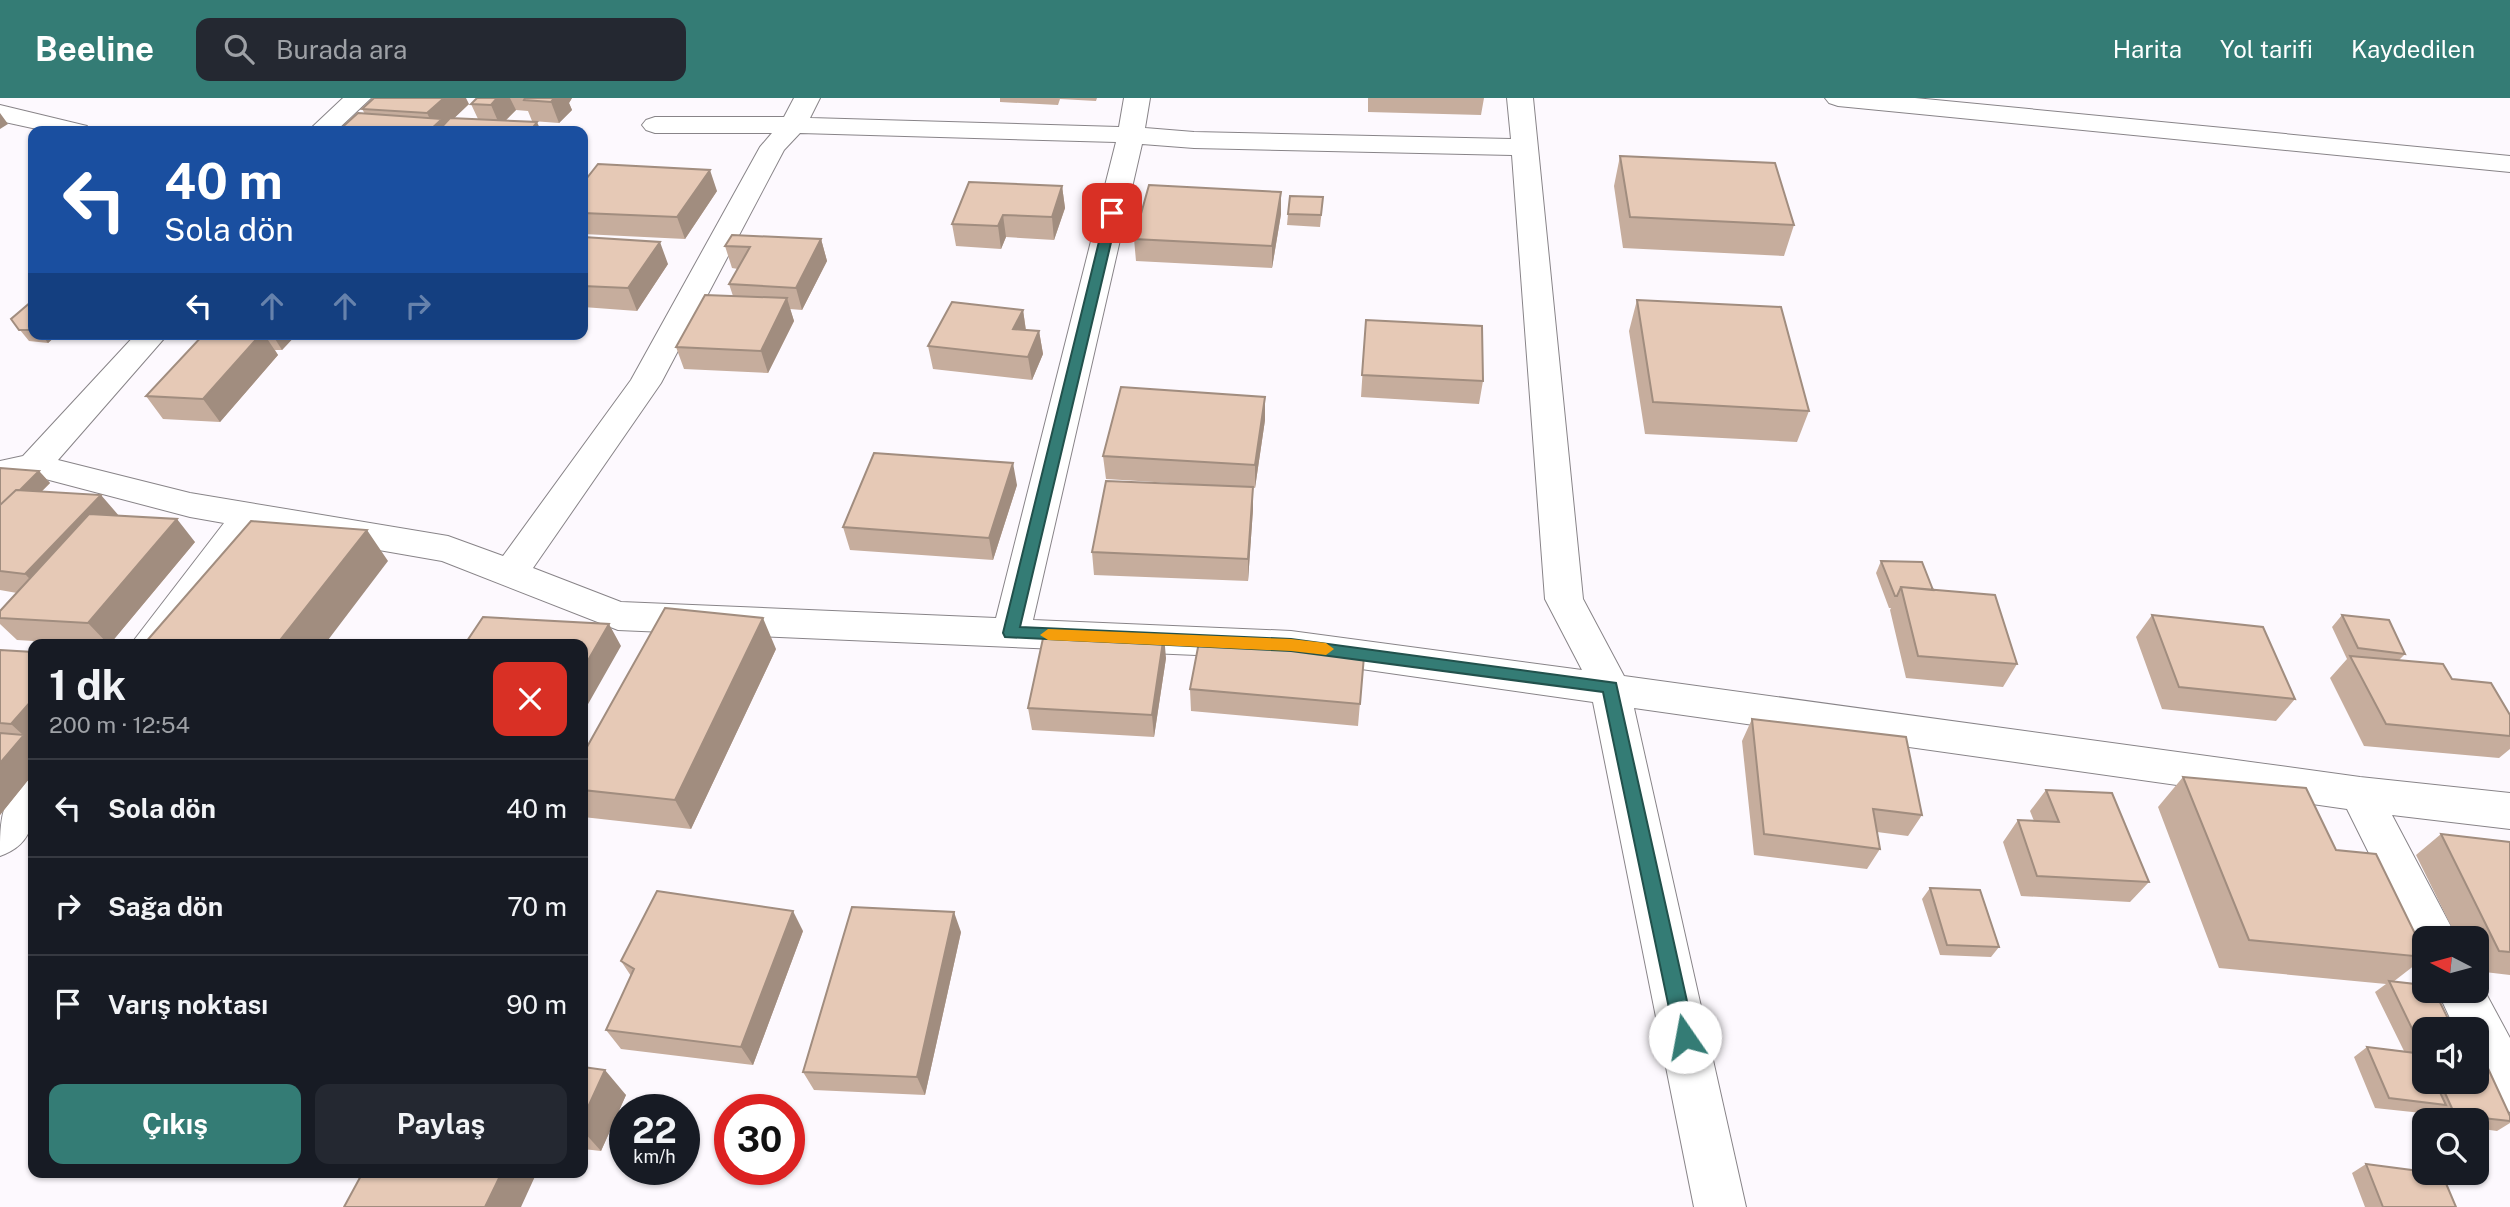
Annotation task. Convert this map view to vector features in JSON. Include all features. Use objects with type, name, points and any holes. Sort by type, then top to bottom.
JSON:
[{"type":"street","points":[[327,126],[358,98]]},
{"type":"street","points":[[1011,633],[1131,135],[1137,98]]},
{"type":"street","points":[[1520,98],[1564,599],[1610,687],[1720,1207]]},
{"type":"street","points":[[1838,98],[2510,164]]},
{"type":"street","points":[[510,573],[645,383],[773,147],[800,111]]},
{"type":"street","points":[[655,125],[800,111],[1194,140],[1524,147]]},
{"type":"street","points":[[0,113],[56,126]]},
{"type":"street","points":[[17,469],[147,340]]},
{"type":"street","points":[[17,469],[190,505],[448,549],[618,616],[1291,645],[1610,687],[2360,794],[2510,811]]},
{"type":"street","points":[[154,639],[249,515]]},
{"type":"street","points":[[2360,794],[2428,926]]},
{"type":"street","points":[[0,838],[28,802]]},
{"type":"street","points":[[2467,1003],[2510,1088]]},
{"type":"building","points":[[374,98],[444,98],[427,113],[362,109]]},
{"type":"building","points":[[477,98],[497,98],[491,105],[471,104]]},
{"type":"building","points":[[554,98],[551,102],[524,100]]},
{"type":"building","points":[[358,113],[442,119],[434,126],[344,126]]},
{"type":"building","points":[[450,118],[537,122],[534,126],[443,126]]},
{"type":"building","points":[[1620,156],[1775,163],[1794,225],[1630,217]]},
{"type":"building","points":[[598,164],[710,170],[677,217],[588,213],[588,177]]},
{"type":"building","points":[[969,182],[1062,186],[1052,217],[1003,215],[998,226],[952,224]]},
{"type":"building","points":[[1149,185],[1281,192],[1272,246],[1134,239]]},
{"type":"building","points":[[1290,196],[1323,197],[1321,215],[1288,214]]},
{"type":"building","points":[[732,235],[821,239],[796,288],[729,284],[750,247],[725,246]]},
{"type":"building","points":[[588,237],[660,242],[628,288],[588,286]]},
{"type":"building","points":[[705,295],[787,298],[761,351],[676,347]]},
{"type":"building","points":[[1637,300],[1781,307],[1809,411],[1653,402]]},
{"type":"building","points":[[952,302],[1023,310],[1013,329],[1039,331],[1028,357],[928,346]]},
{"type":"building","points":[[28,304],[28,330],[19,330],[11,319]]},
{"type":"building","points":[[1366,320],[1482,326],[1483,381],[1362,375]]},
{"type":"building","points":[[198,340],[256,340],[203,399],[146,396]]},
{"type":"building","points":[[1121,387],[1265,397],[1255,465],[1103,456]]},
{"type":"building","points":[[874,453],[1013,463],[989,538],[843,527]]},
{"type":"building","points":[[0,468],[39,471],[0,505]]},
{"type":"building","points":[[1106,481],[1253,487],[1248,559],[1092,552]]},
{"type":"building","points":[[16,490],[101,495],[25,574],[0,571],[0,505]]},
{"type":"building","points":[[89,514],[177,519],[88,623],[0,618],[0,611]]},
{"type":"building","points":[[251,521],[367,530],[281,639],[148,639]]},
{"type":"building","points":[[1881,561],[1922,562],[1933,590],[1901,587],[1895,596]]},
{"type":"building","points":[[1901,587],[1995,595],[2017,664],[1918,656]]},
{"type":"building","points":[[665,608],[763,618],[675,800],[588,791],[588,745]]},
{"type":"building","points":[[2152,615],[2263,627],[2295,699],[2179,687]]},
{"type":"building","points":[[2342,615],[2389,620],[2405,654],[2358,648]]},
{"type":"building","points":[[483,617],[609,624],[588,660],[588,639],[468,639]]},
{"type":"building","points":[[1045,629],[1164,635],[1152,715],[1028,708]]},
{"type":"building","points":[[1199,642],[1364,656],[1360,704],[1190,689]]},
{"type":"building","points":[[0,650],[28,652],[28,705],[11,724],[0,723]]},
{"type":"building","points":[[2350,656],[2443,664],[2452,679],[2491,683],[2510,715],[2510,736],[2386,724]]},
{"type":"building","points":[[1752,719],[1906,737],[1922,815],[1873,809],[1880,849],[1764,834]]},
{"type":"building","points":[[0,733],[24,735],[0,763]]},
{"type":"building","points":[[2183,777],[2306,788],[2336,850],[2376,854],[2412,928],[2412,956],[2249,940]]},
{"type":"building","points":[[2046,790],[2112,793],[2149,882],[2037,876],[2018,820],[2059,822]]},
{"type":"building","points":[[2441,834],[2510,842],[2510,952],[2499,951],[2489,926],[2487,926]]},
{"type":"building","points":[[1930,888],[1980,890],[1999,947],[1947,945]]},
{"type":"building","points":[[657,891],[793,911],[741,1047],[606,1030],[634,969],[621,961]]},
{"type":"building","points":[[852,907],[954,912],[917,1077],[803,1072]]},
{"type":"building","points":[[2389,981],[2412,984],[2412,1003],[2440,1003],[2447,1017],[2412,1017],[2412,1029]]},
{"type":"building","points":[[2367,1047],[2412,1053],[2412,1094],[2441,1094],[2446,1105],[2389,1098]]},
{"type":"building","points":[[588,1068],[605,1070],[588,1107]]},
{"type":"building","points":[[2489,1070],[2510,1121],[2489,1119],[2489,1108],[2452,1108],[2445,1094],[2489,1094]]},
{"type":"building","points":[[2366,1164],[2412,1170],[2412,1185],[2447,1185],[2456,1207],[2383,1207]]},
{"type":"building","points":[[360,1178],[499,1178],[485,1207],[344,1207]]},
{"type":"slow traffic","points":[[1048,635],[1291,645],[1326,649]]},
{"type":"route","points":[[1112,213],[1011,633],[1291,645],[1610,687],[1685,1037]]}]
